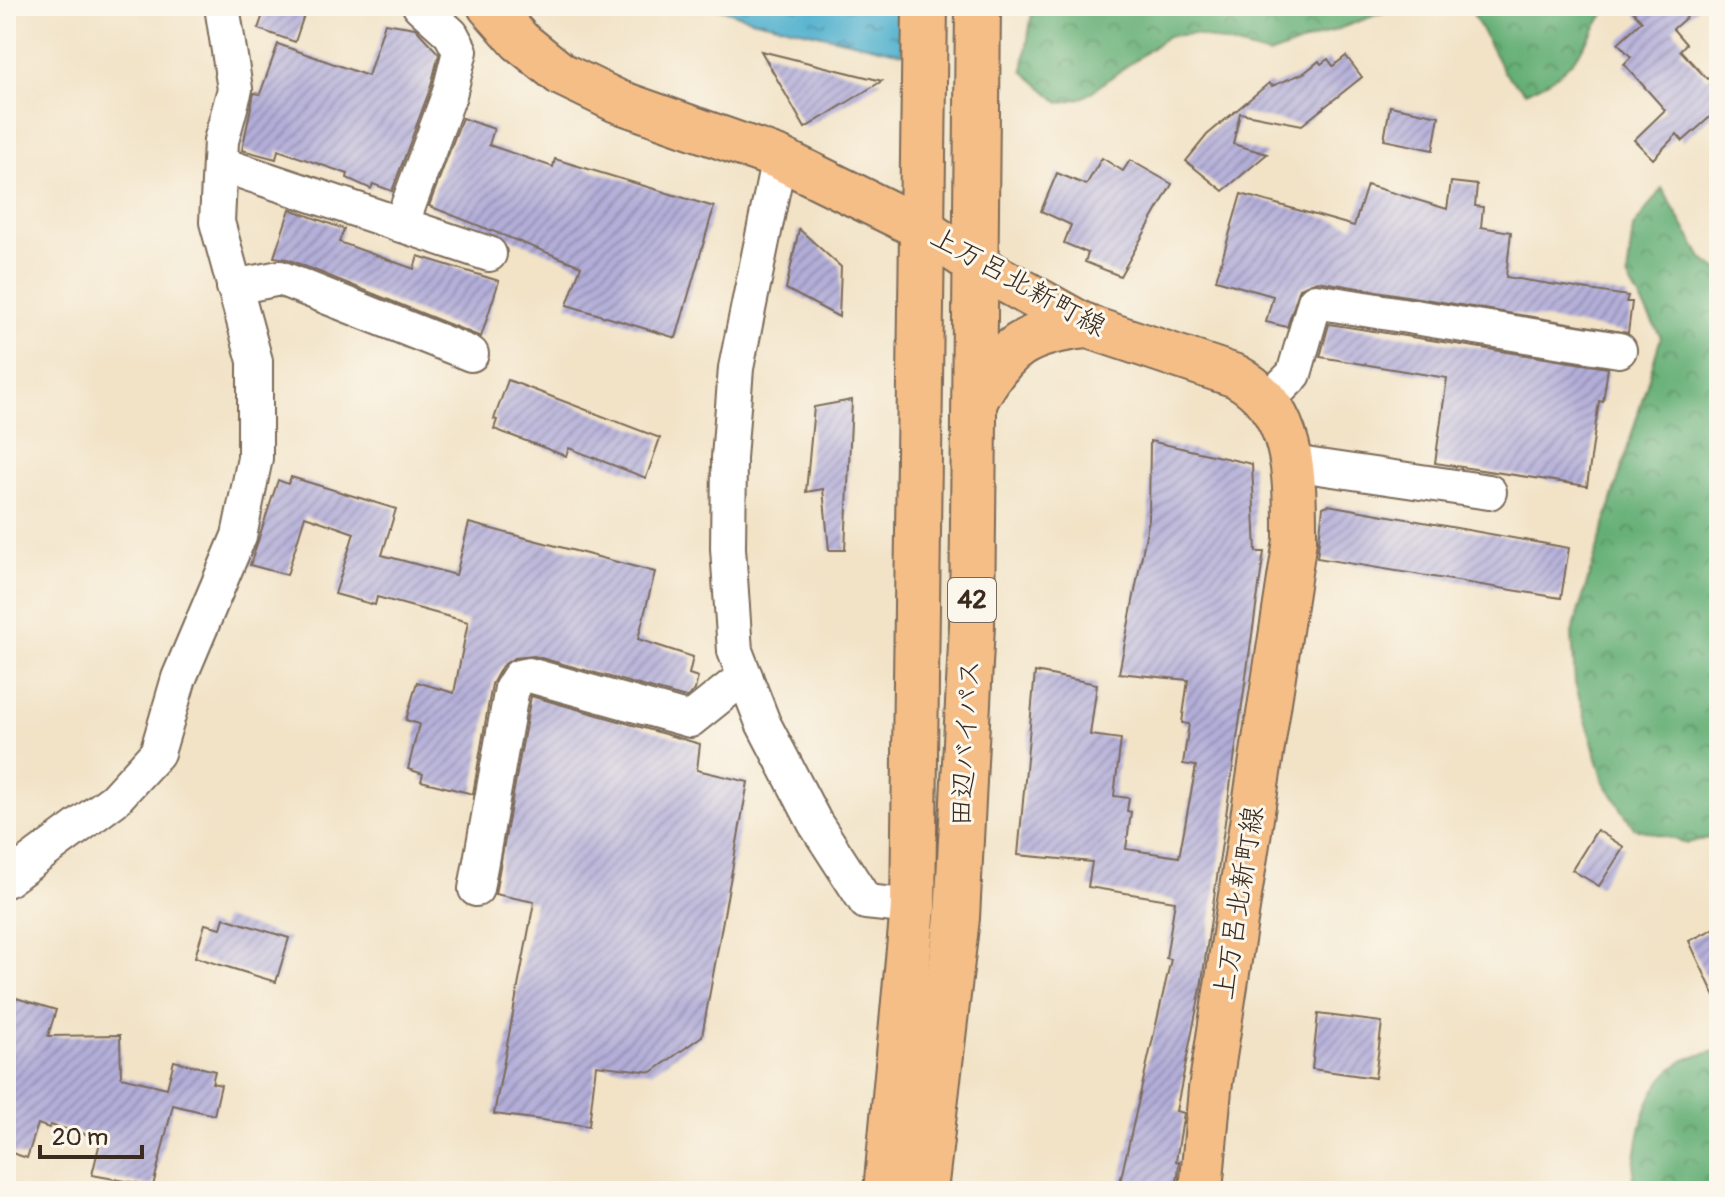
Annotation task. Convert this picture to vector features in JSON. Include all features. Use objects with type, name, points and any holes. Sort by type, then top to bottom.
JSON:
[{"type":"highway","name":"田辺バイパス","points":[[886,1191],[913,907],[925,6]]},
{"type":"highway","name":"田辺バイパス","points":[[925,1191],[957,918],[972,625],[978,266],[978,6]]},
{"type":"highway","points":[[976,399],[1003,357],[1024,342],[1048,330],[1086,326]]},
{"type":"main road","name":"上万呂北新町線","points":[[489,6],[520,41],[561,74],[617,101],[779,158],[921,228],[978,266],[1086,326],[1236,376],[1254,386],[1268,400],[1284,430],[1292,463],[1295,540],[1210,1089],[1201,1191]]},
{"type":"street","points":[[6,880],[114,800],[157,753],[179,678],[239,536],[255,458],[255,361],[217,222],[221,141],[235,89],[222,6]]},
{"type":"street","points":[[401,225],[449,95],[460,51],[451,34],[420,6]]},
{"type":"street","points":[[779,158],[736,368],[729,458],[728,548],[735,651],[763,723],[815,823],[866,902],[913,907]]},
{"type":"street","points":[[220,164],[489,254]]},
{"type":"street","points":[[234,287],[280,278],[471,354]]},
{"type":"street","points":[[1268,400],[1294,374],[1315,301],[1619,350]]},
{"type":"street","points":[[1292,463],[1489,492]]},
{"type":"street","points":[[476,889],[512,688],[519,677],[529,675],[690,720],[745,676]]},
{"type":"green space","points":[[1033,6],[1400,6],[1269,55],[1194,34],[1168,36],[1084,97],[1060,103],[1023,71]]},
{"type":"green space","points":[[1469,6],[1609,6],[1575,58],[1554,77],[1525,92],[1504,72]]},
{"type":"green space","points":[[1662,188],[1702,258],[1719,271],[1719,836],[1687,843],[1634,828],[1604,782],[1575,683],[1572,633],[1661,337],[1627,277],[1633,228]]},
{"type":"green space","points":[[1719,1050],[1719,1191],[1631,1191],[1638,1137],[1657,1086],[1668,1072],[1683,1061]]},
{"type":"water","points":[[712,6],[906,6],[902,53],[751,19]]},
{"type":"building","points":[[266,6],[307,6],[295,42],[258,29]]},
{"type":"building","points":[[1628,6],[1699,6],[1673,29],[1686,44],[1680,50],[1707,79],[1715,73],[1719,78],[1719,109],[1683,141],[1677,134],[1653,159],[1634,140],[1665,110],[1624,64],[1631,57],[1618,43],[1642,21]]},
{"type":"building","points":[[385,23],[415,28],[439,54],[430,89],[392,191],[373,184],[371,189],[347,178],[348,174],[278,150],[276,159],[242,150],[254,93],[260,94],[278,44],[368,76]]},
{"type":"building","points":[[761,51],[882,81],[805,128]]},
{"type":"building","points":[[1346,56],[1362,77],[1302,125],[1240,113],[1233,144],[1267,154],[1223,191],[1186,161],[1207,135],[1269,83],[1272,86],[1304,73],[1319,61],[1321,64],[1328,59],[1333,66]]},
{"type":"building","points":[[1390,106],[1439,116],[1433,150],[1384,140]]},
{"type":"building","points":[[462,118],[494,129],[489,145],[553,167],[555,159],[714,207],[676,338],[567,305],[581,266],[429,206]]},
{"type":"building","points":[[1102,158],[1123,171],[1130,160],[1172,184],[1120,276],[1085,262],[1088,253],[1064,243],[1071,225],[1041,211],[1057,173],[1086,185]]},
{"type":"building","points":[[1451,182],[1477,185],[1475,206],[1483,207],[1481,227],[1511,232],[1506,277],[1628,296],[1626,302],[1632,302],[1628,333],[1317,281],[1300,288],[1287,327],[1266,322],[1273,296],[1216,280],[1241,194],[1354,226],[1367,185],[1447,209]]},
{"type":"building","points":[[290,209],[344,229],[339,242],[414,269],[418,256],[499,281],[481,337],[287,259],[274,257]]},
{"type":"building","points":[[799,229],[841,267],[839,317],[786,289]]},
{"type":"building","points":[[1329,324],[1608,368],[1603,402],[1599,401],[1587,486],[1435,463],[1447,378],[1320,357]]},
{"type":"building","points":[[508,380],[660,438],[646,478],[569,448],[566,456],[494,429],[497,420],[494,419]]},
{"type":"building","points":[[852,400],[845,550],[829,550],[823,489],[806,492],[814,407]]},
{"type":"building","points":[[1150,441],[1252,464],[1256,552],[1264,552],[1201,988],[1176,1111],[1184,1113],[1176,1161],[1179,1162],[1175,1191],[1118,1191],[1171,959],[1166,958],[1175,901],[1088,887],[1092,862],[1018,855],[1035,672],[1097,684],[1090,735],[1121,739],[1114,796],[1129,798],[1127,811],[1131,812],[1126,849],[1179,857],[1196,766],[1183,764],[1189,724],[1182,723],[1188,680],[1119,673],[1149,519]]},
{"type":"building","points":[[291,477],[396,509],[382,555],[456,575],[469,523],[655,572],[638,639],[693,657],[689,674],[698,677],[695,690],[686,698],[534,656],[514,658],[502,666],[492,684],[473,794],[421,781],[423,774],[408,769],[419,724],[406,720],[417,682],[454,693],[468,622],[377,597],[375,605],[335,594],[354,533],[305,516],[287,575],[250,565],[278,480],[288,484]]},
{"type":"building","points":[[1328,505],[1569,548],[1561,598],[1317,558],[1323,507]]},
{"type":"building","points":[[531,696],[700,744],[697,770],[748,782],[702,1036],[652,1072],[596,1065],[589,1126],[494,1114],[534,902],[495,894]]},
{"type":"building","points":[[1597,830],[1624,847],[1599,886],[1572,870]]},
{"type":"building","points":[[224,918],[289,938],[276,982],[195,957],[205,924],[221,928]]},
{"type":"building","points":[[1719,926],[1719,1005],[1689,941]]},
{"type":"building","points":[[6,995],[56,1010],[48,1036],[120,1035],[121,1077],[167,1088],[174,1061],[215,1071],[212,1083],[221,1085],[214,1115],[173,1105],[153,1186],[92,1175],[101,1138],[50,1125],[49,1128],[38,1124],[27,1158],[6,1151]]},
{"type":"building","points":[[1318,1014],[1382,1022],[1375,1078],[1312,1069]]}]
